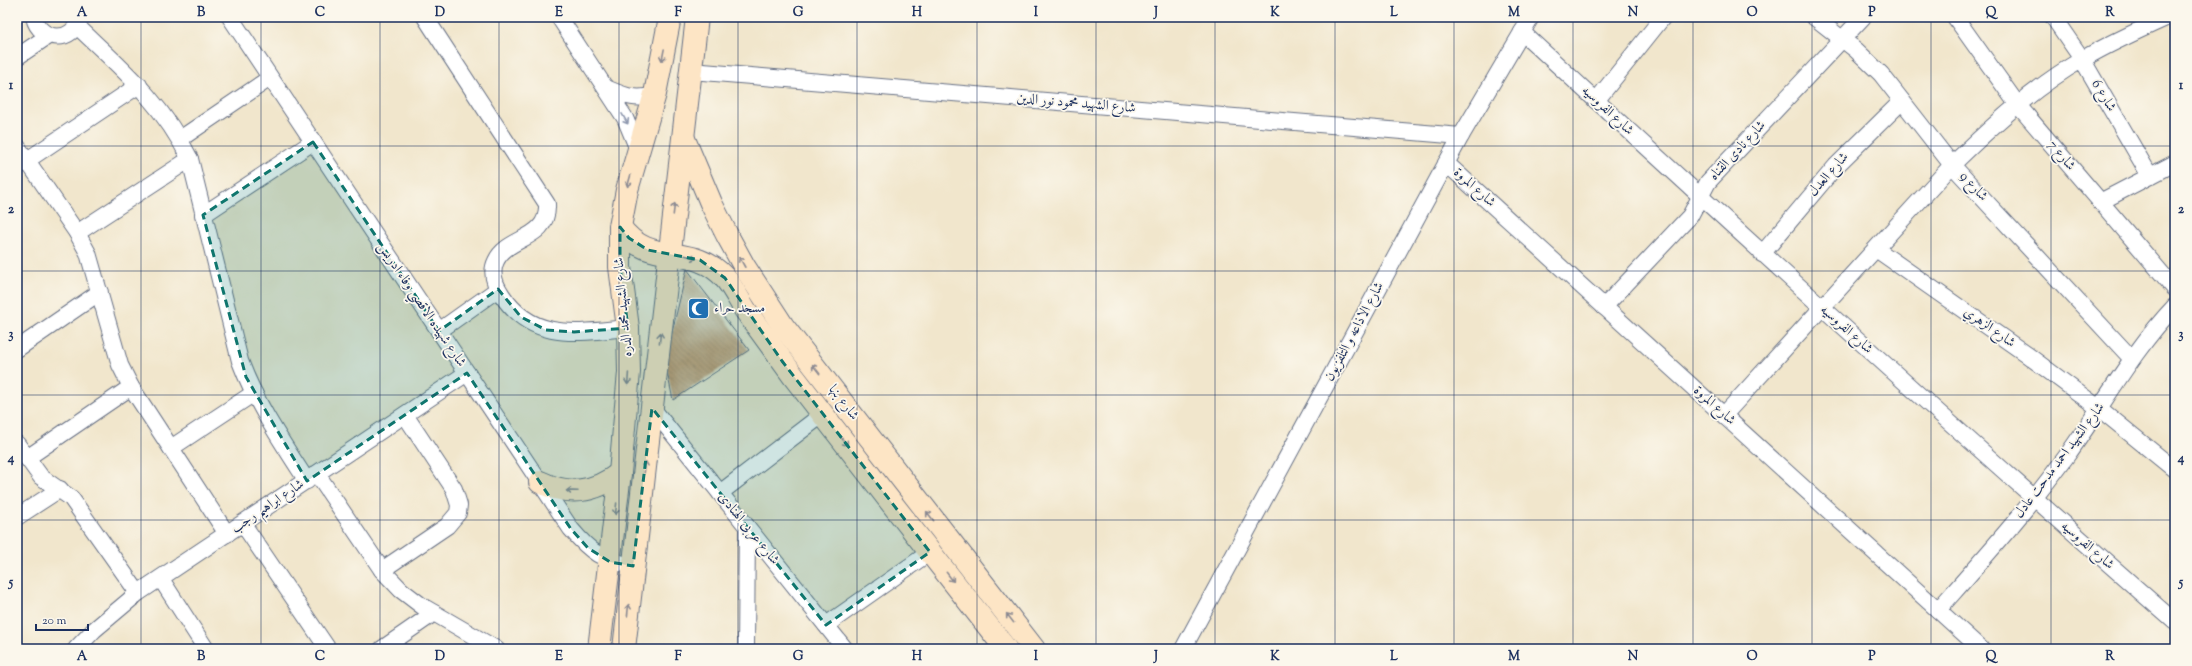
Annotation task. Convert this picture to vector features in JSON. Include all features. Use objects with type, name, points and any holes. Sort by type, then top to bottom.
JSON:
[{"type":"main road","name":"شارع الشهيد محمد الدره","points":[[599,649],[620,473],[629,372],[628,328],[620,267],[620,227],[627,190],[655,94],[670,17]]},
{"type":"main road","name":"شارع الشهيد محمد الدره","points":[[624,649],[697,17]]},
{"type":"main road","name":"شارع بنها","points":[[683,137],[708,196],[744,266],[784,326],[1034,649]]},
{"type":"main road","name":"شارع بنها","points":[[620,227],[629,238],[641,247],[655,253],[690,256],[700,260],[725,278],[762,334],[1006,649]]},
{"type":"main road","points":[[540,482],[567,492],[582,492],[596,488],[620,473]]},
{"type":"street","points":[[34,17],[37,26],[48,36],[61,37],[67,35],[78,21],[154,102],[180,139],[190,159],[240,360],[254,393],[312,478],[382,570],[400,590],[434,613],[496,649]]},
{"type":"street","name":"شارع شهيده الاقصي وفاء ادريس","points":[[230,17],[467,374],[579,539],[588,548],[610,562],[633,566]]},
{"type":"street","points":[[425,17],[547,204],[547,212],[540,228],[500,254],[495,262],[493,272],[498,289],[510,308],[521,317],[546,330],[574,332],[628,328]]},
{"type":"street","points":[[559,17],[629,126],[639,152]]},
{"type":"street","name":"شارع الاذاعه و التلفزيون","points":[[1183,649],[1446,163],[1531,17]]},
{"type":"street","points":[[1596,101],[1663,17]]},
{"type":"street","name":"شارع 9","points":[[1814,17],[1877,70],[1952,165],[2132,358]]},
{"type":"street","name":"شارع نادى القناه","points":[[1604,307],[1690,216],[1701,198],[1708,182],[1863,17]]},
{"type":"street","name":"شارع 7","points":[[1955,17],[2018,104],[2175,289]]},
{"type":"street","name":"شارع 6","points":[[2053,17],[2082,59],[2150,176]]},
{"type":"street","points":[[1724,416],[1952,165],[1987,131],[2018,104],[2082,59],[2122,37],[2169,17],[2175,25]]},
{"type":"street","name":"شارع الفروسيه","points":[[1522,32],[1762,254],[2034,500],[2175,622]]},
{"type":"street","points":[[17,57],[48,36]]},
{"type":"street","name":"شارع الشهيد محمود نور الدين","points":[[691,71],[1461,136]]},
{"type":"street","points":[[180,139],[270,78]]},
{"type":"street","points":[[22,164],[139,85]]},
{"type":"street","points":[[606,88],[635,98],[649,97],[655,94]]},
{"type":"street","name":"شارع العدل","points":[[1762,254],[1836,166],[1902,101]]},
{"type":"street","points":[[203,215],[313,142]]},
{"type":"street","points":[[17,146],[22,164],[77,233],[88,253],[120,365],[131,387],[227,534]]},
{"type":"street","points":[[77,233],[190,159]]},
{"type":"street","name":"شارع المروة","points":[[1446,163],[1981,649]]},
{"type":"street","points":[[2100,202],[2175,163]]},
{"type":"street","name":"شارع الزهري","points":[[1876,249],[2026,354],[2100,409],[2175,470]]},
{"type":"street","points":[[439,331],[498,289]]},
{"type":"street","points":[[17,349],[100,292]]},
{"type":"street","name":"شارع الشهيد احمد مدحت عادل","points":[[1938,610],[2034,500],[2100,409],[2132,358],[2175,306]]},
{"type":"street","name":"شارع ابراهيم رجب","points":[[76,649],[94,630],[138,594],[467,374]]},
{"type":"street","points":[[27,458],[131,387]]},
{"type":"street","points":[[171,448],[254,393]]},
{"type":"street","name":"شارع عربى الهنادى","points":[[652,408],[845,649]]},
{"type":"street","points":[[720,493],[823,414]]},
{"type":"street","points":[[382,570],[447,526],[458,513],[459,505],[454,489],[405,415]]},
{"type":"street","points":[[17,444],[41,477],[71,498],[138,594]]},
{"type":"street","points":[[17,517],[60,489]]},
{"type":"street","points":[[243,524],[328,649]]},
{"type":"street","points":[[746,649],[748,527]]},
{"type":"street","points":[[826,626],[930,552]]},
{"type":"street","points":[[161,579],[206,649]]},
{"type":"street","points":[[382,649],[434,613]]},
{"type":"highlighted area","points":[[313,142],[439,331],[498,289],[521,317],[546,330],[574,332],[628,328],[620,267],[620,227],[629,238],[648,250],[700,260],[725,278],[782,361],[930,552],[826,625],[652,408],[633,566],[610,562],[588,548],[571,529],[467,373],[307,481],[246,377],[203,215]]},
{"type":"building","name":"مسجد حراء","points":[[687,269],[749,350],[673,400],[665,362]]},
{"type":"place","name":"مسجد حراء","points":[[698,309]]}]
